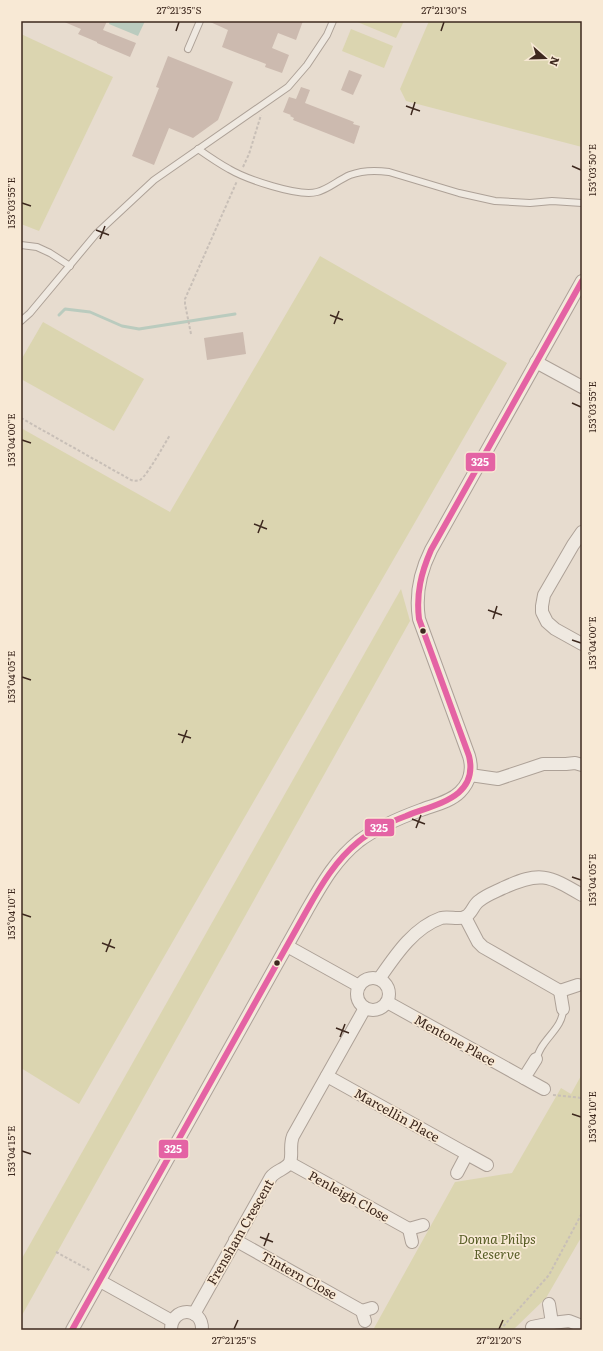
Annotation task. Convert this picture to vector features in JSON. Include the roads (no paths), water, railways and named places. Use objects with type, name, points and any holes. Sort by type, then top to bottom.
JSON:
[{"type":"street","points":[[72,1330],[323,882],[337,862],[350,848],[377,828],[452,799],[461,792],[468,782],[471,764],[469,756],[422,628],[417,599],[420,579],[426,561],[582,281]]},
{"type":"street","points":[[536,362],[582,387]]},
{"type":"street","points":[[582,532],[544,595],[542,612],[547,622],[555,629],[582,644]]},
{"type":"street","points":[[470,775],[498,779],[542,764],[581,762]]},
{"type":"street","points":[[379,979],[404,945],[420,930],[443,918],[465,917],[469,914],[478,901],[526,879],[542,877],[549,878],[582,895]]},
{"type":"street","points":[[465,917],[478,942],[483,947],[560,990],[580,984]]},
{"type":"street","points":[[287,946],[359,986]]},
{"type":"street","points":[[375,978],[379,979],[387,986],[389,997],[387,1002],[384,1006],[375,1010],[365,1008],[358,1001],[357,996],[359,986],[366,980],[375,978]]},
{"type":"street","points":[[560,990],[564,1009]]},
{"type":"street","name":"Mentone Place","points":[[387,1002],[544,1089]]},
{"type":"street","points":[[290,1163],[292,1140],[365,1008]]},
{"type":"street","points":[[524,1078],[536,1059]]},
{"type":"street","name":"Marcellin Place","points":[[327,1076],[487,1166]]},
{"type":"street","points":[[457,1173],[467,1154]]},
{"type":"street","name":"Penleigh Close","points":[[290,1163],[409,1229]]},
{"type":"street","name":"Frensham Crescent","points":[[194,1314],[271,1176],[290,1163]]},
{"type":"street","points":[[412,1242],[409,1229],[423,1225]]},
{"type":"street","name":"Tintern Close","points":[[235,1240],[366,1314]]},
{"type":"street","points":[[100,1281],[171,1326],[179,1314],[189,1312],[194,1314],[200,1320],[202,1330]]},
{"type":"street","points":[[548,1304],[552,1323]]},
{"type":"street","points":[[532,1327],[569,1321],[582,1326]]},
{"type":"lane","points":[[188,49],[200,21]]},
{"type":"lane","points":[[21,321],[30,313],[96,234],[154,180],[288,87],[307,65],[327,35],[333,21]]},
{"type":"lane","points":[[198,149],[230,170],[281,189],[310,193],[325,189],[350,175],[365,171],[377,170],[389,172],[459,193],[495,201],[530,203],[552,200],[582,203]]},
{"type":"lane","points":[[21,245],[37,247],[50,253],[70,266]]},
{"type":"lane","points":[[536,1059],[542,1046],[562,1019],[564,1009]]},
{"type":"waterway","points":[[59,315],[65,309],[90,312],[122,326],[139,329],[235,314]]},
{"type":"park label","name":"Donna Philps Reserve","points":[[497,1246]]}]
